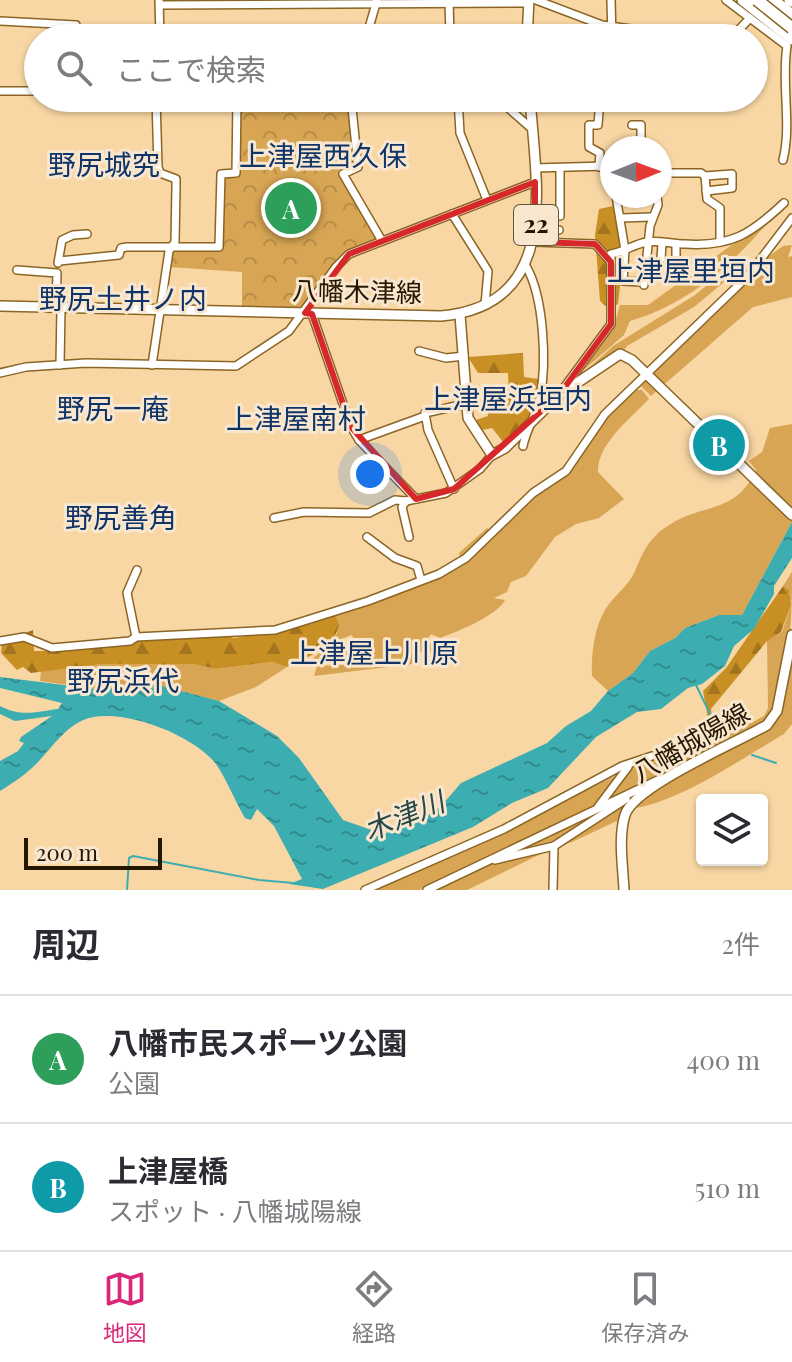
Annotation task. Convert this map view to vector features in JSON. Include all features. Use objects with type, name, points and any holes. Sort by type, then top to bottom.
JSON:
[{"type":"highway","points":[[743,0],[792,39]]},
{"type":"highway","points":[[757,0],[792,28]]},
{"type":"highway","points":[[773,0],[792,15]]},
{"type":"main road","points":[[529,24],[531,1]]},
{"type":"main road","name":"八幡木津線","points":[[0,306],[460,315],[485,306],[507,288],[526,266],[534,242],[535,168],[531,112]]},
{"type":"main road","points":[[460,315],[465,404],[476,433],[492,455],[505,448],[559,395],[615,355],[632,360],[792,515]]},
{"type":"main road","name":"八幡城陽線","points":[[624,890],[625,815],[634,802],[669,775],[747,737],[774,717],[792,635]]},
{"type":"street","points":[[611,0],[611,24]]},
{"type":"street","points":[[726,0],[758,24]]},
{"type":"street","points":[[370,24],[377,1]]},
{"type":"street","points":[[449,1],[450,24]]},
{"type":"street","points":[[160,24],[160,3],[531,1],[602,24]]},
{"type":"street","points":[[744,24],[750,18]]},
{"type":"street","points":[[0,21],[57,24]]},
{"type":"street","points":[[768,32],[787,46],[788,136],[783,160]]},
{"type":"street","points":[[0,91],[24,91]]},
{"type":"street","points":[[152,365],[170,247],[175,242],[176,179],[160,173],[158,167],[156,112]]},
{"type":"street","points":[[59,261],[119,255],[121,248],[127,247],[219,247],[221,174],[236,173],[237,112]]},
{"type":"street","points":[[352,112],[358,167],[343,174],[382,241]]},
{"type":"street","points":[[459,112],[460,133],[487,200]]},
{"type":"street","points":[[513,112],[532,129]]},
{"type":"street","points":[[535,168],[599,167],[600,153],[589,147],[589,125],[598,125],[599,112]]},
{"type":"street","points":[[632,125],[641,125],[641,136]]},
{"type":"street","points":[[560,168],[560,216]]},
{"type":"street","points":[[672,173],[701,173],[705,176],[732,174],[732,188],[706,191]]},
{"type":"street","points":[[705,176],[709,201],[720,208],[720,241]]},
{"type":"street","points":[[0,373],[26,367],[60,365],[236,366],[309,314],[340,261],[382,241],[535,182]]},
{"type":"street","points":[[559,395],[611,324],[611,254],[649,241],[705,245],[720,241],[729,243],[747,234],[784,203]]},
{"type":"street","points":[[618,208],[625,250],[623,281],[640,282],[645,281],[654,208]]},
{"type":"street","points":[[452,214],[488,271],[485,306]]},
{"type":"street","points":[[620,218],[652,217]]},
{"type":"street","points":[[0,641],[24,637],[52,648],[130,641],[136,637],[275,630],[368,601],[466,558],[533,493],[566,471],[590,432],[748,276],[792,218]]},
{"type":"street","points":[[535,230],[559,230]]},
{"type":"street","points":[[60,365],[57,273],[62,240],[87,234]]},
{"type":"street","points":[[534,242],[595,244],[611,262]]},
{"type":"street","points":[[661,259],[662,243]]},
{"type":"street","points":[[676,244],[676,262]]},
{"type":"street","points":[[523,446],[540,398],[542,326],[526,266]]},
{"type":"street","points":[[17,270],[57,273]]},
{"type":"street","points":[[309,314],[359,440],[416,499]]},
{"type":"street","points":[[419,351],[446,358],[464,356]]},
{"type":"street","points":[[359,440],[425,416],[425,413],[465,404]]},
{"type":"street","points":[[425,416],[454,489]]},
{"type":"street","points":[[274,518],[304,512],[369,513],[395,500],[406,501],[454,489],[492,455]]},
{"type":"street","points":[[406,501],[402,507],[409,537]]},
{"type":"street","points":[[367,537],[395,558],[417,566],[421,580]]},
{"type":"street","points":[[136,637],[127,593],[137,570]]},
{"type":"street","points":[[597,809],[628,767],[652,756]]},
{"type":"street","points":[[365,890],[374,889],[504,829],[622,766],[628,767]]},
{"type":"street","points":[[427,890],[669,775]]},
{"type":"street","points":[[492,860],[554,846],[631,796],[636,789]]},
{"type":"street","points":[[553,890],[554,846]]},
{"type":"highlighted area","points":[[535,182],[535,242],[595,244],[611,262],[611,324],[559,395],[454,489],[416,499],[351,427],[312,314],[305,313],[349,254]]},
{"type":"green space","points":[[239,112],[350,112],[356,165],[341,173],[378,240],[349,252],[304,311],[242,308],[242,272],[169,267],[171,249],[220,250],[224,176],[236,175]]},
{"type":"green space","points":[[614,208],[623,260],[618,304],[609,309],[600,301],[595,235],[599,209]]},
{"type":"green space","points":[[775,214],[744,249],[710,279],[672,304],[630,321],[624,335],[570,382],[614,326],[620,305],[648,305]]},
{"type":"green space","points":[[792,245],[788,257],[792,256],[792,297],[753,307],[651,396],[641,386],[765,259],[783,246]]},
{"type":"green space","points":[[738,260],[742,267],[694,307],[627,346],[622,353],[566,389],[613,346],[695,295]]},
{"type":"green space","points":[[523,353],[524,377],[538,379],[535,400],[525,422],[504,443],[492,428],[482,430],[476,420],[488,416],[487,402],[509,396],[508,373],[478,373],[468,357]]},
{"type":"green space","points":[[636,390],[642,390],[649,399],[609,442],[599,462],[598,472],[624,499],[599,518],[576,524],[555,537],[526,576],[511,582],[507,592],[494,598],[505,600],[494,611],[440,638],[431,634],[424,644],[444,643],[435,653],[417,652],[413,664],[314,676],[317,666],[364,664],[371,658],[365,655],[316,662],[312,659],[323,650],[326,655],[355,644],[352,635],[330,643],[337,633],[334,612],[370,605],[461,560],[459,553],[487,528],[493,533],[534,496],[554,483],[602,421]]},
{"type":"green space","points":[[792,424],[792,522],[742,615],[719,615],[685,628],[675,638],[650,651],[633,673],[608,691],[592,676],[596,634],[605,610],[632,577],[647,547],[660,531],[679,519],[728,502],[738,495],[756,470],[749,461],[762,452],[770,428]]},
{"type":"green space","points":[[792,572],[791,604],[789,590],[783,586]]},
{"type":"green space","points":[[783,586],[789,590],[791,605],[781,632],[767,641],[711,709],[712,717],[708,719],[703,691],[726,668]]},
{"type":"green space","points":[[791,606],[785,670],[781,689],[767,722],[602,803],[631,768],[665,755],[671,761],[682,759],[764,716],[768,708],[767,640],[782,632]]},
{"type":"green space","points":[[334,612],[339,625],[331,641],[319,651],[287,667],[272,662],[217,669],[193,664],[102,664],[31,673],[23,667],[17,670],[1,653],[2,642],[33,630],[34,651],[74,651],[134,638],[230,634],[233,638],[284,628]]},
{"type":"green space","points":[[792,643],[792,724],[784,734],[688,789],[649,805],[630,809],[680,771],[768,726]]},
{"type":"green space","points":[[272,662],[287,667],[256,687],[219,701],[159,685],[96,689],[40,681],[41,671],[102,664],[193,664],[218,669]]},
{"type":"green space","points":[[620,774],[593,806],[489,859],[419,890],[377,890]]},
{"type":"green space","points":[[660,781],[621,819],[572,842],[500,859]]},
{"type":"green space","points":[[551,849],[467,890],[429,890],[494,861]]},
{"type":"water","points":[[792,522],[792,558],[774,586],[774,594],[754,629],[734,646],[725,666],[702,684],[688,688],[661,709],[637,712],[596,737],[548,788],[512,803],[473,827],[323,889],[289,884],[302,879],[274,826],[257,809],[251,820],[245,818],[216,764],[191,743],[155,726],[116,716],[83,720],[64,733],[30,770],[0,791],[0,761],[18,751],[24,743],[19,741],[21,737],[52,716],[15,721],[0,714],[0,706],[28,713],[58,709],[62,703],[0,688],[0,677],[96,689],[159,685],[219,701],[277,736],[299,758],[343,820],[383,834],[419,822],[442,805],[461,783],[547,743],[566,726],[591,711],[608,691],[633,673],[650,651],[675,638],[685,628],[719,615],[742,615]]},
{"type":"waterway","points":[[696,685],[713,720],[734,715],[741,729]]},
{"type":"waterway","points":[[752,755],[776,763]]},
{"type":"waterway","points":[[127,890],[129,858],[133,856],[259,880],[293,883]]},
{"type":"place","name":"八幡市民スポーツ公園","points":[[291,208]]},
{"type":"place","name":"上津屋橋","points":[[719,445]]},
{"type":"district","name":"上津屋西久保","points":[[323,156]]},
{"type":"district","name":"野尻城究","points":[[104,165]]},
{"type":"district","name":"上津屋里垣内","points":[[691,271]]},
{"type":"district","name":"野尻土井ノ内","points":[[123,299]]},
{"type":"district","name":"上津屋浜垣内","points":[[508,399]]},
{"type":"district","name":"野尻一庵","points":[[113,409]]},
{"type":"district","name":"上津屋南村","points":[[296,419]]},
{"type":"district","name":"野尻善角","points":[[121,518]]},
{"type":"district","name":"上津屋上川原","points":[[374,653]]},
{"type":"district","name":"野尻浜代","points":[[123,681]]},
{"type":"water label","name":"木津川","points":[[404,816]]}]
